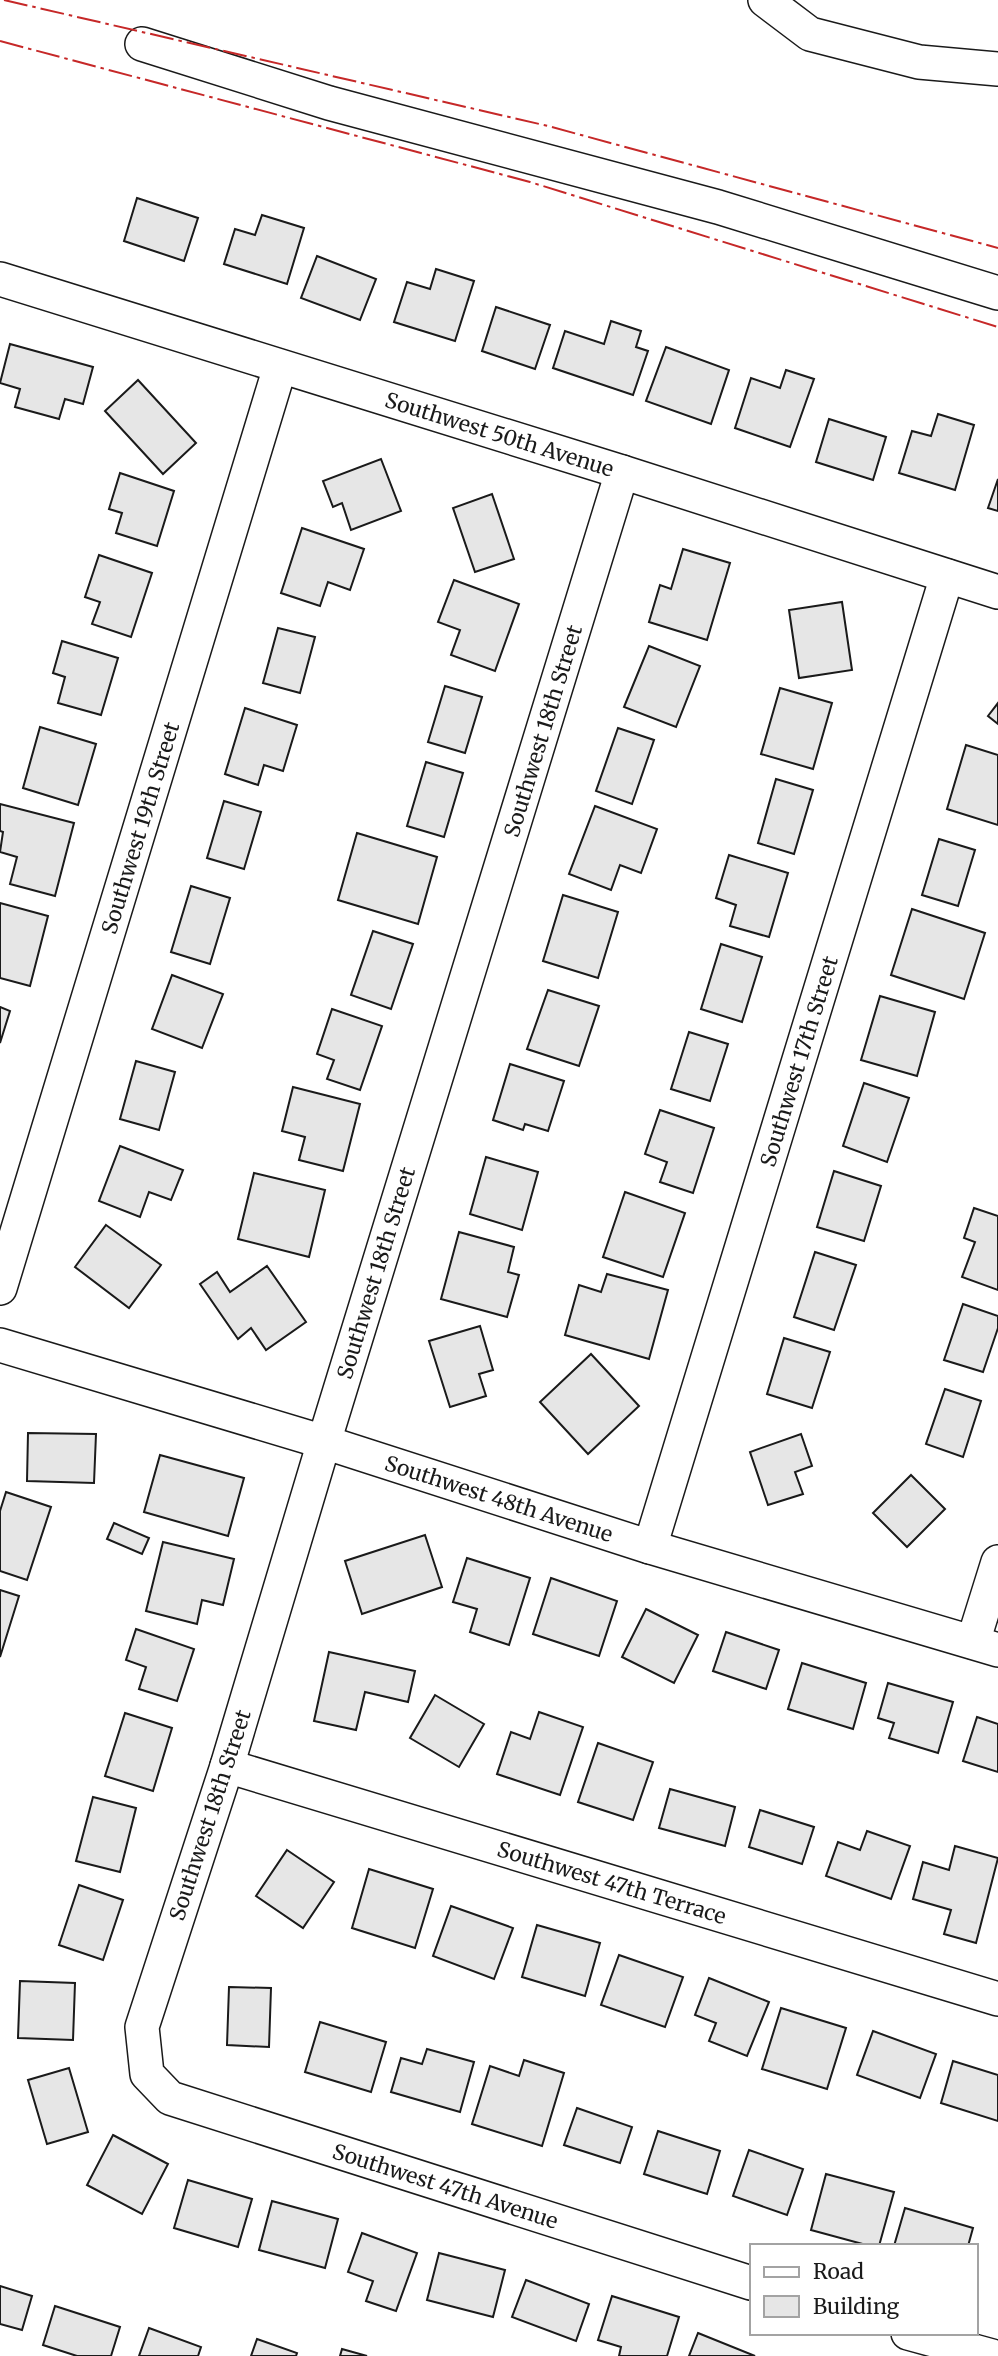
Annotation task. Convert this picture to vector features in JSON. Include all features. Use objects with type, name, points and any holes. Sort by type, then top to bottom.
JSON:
[{"type":"street","points":[[765,0],[810,34],[919,62],[998,69]]},
{"type":"street","points":[[142,44],[329,103],[718,207],[998,293]]},
{"type":"street","name":"Southwest 50th Avenue","points":[[0,279],[998,592]]},
{"type":"street","name":"Southwest 19th Street","points":[[0,1288],[280,367]]},
{"type":"street","name":"Southwest 18th Street","points":[[147,2074],[142,2026],[227,1766],[622,472]]},
{"type":"street","name":"Southwest 17th Street","points":[[650,1547],[947,576]]},
{"type":"street","name":"Southwest 48th Avenue","points":[[0,1345],[324,1442],[650,1547],[986,1646]]},
{"type":"street","points":[[986,1646],[998,1562]]},
{"type":"street","name":"Southwest 47th Terrace","points":[[227,1766],[998,1999]]},
{"type":"street","name":"Southwest 47th Avenue","points":[[147,2074],[170,2098],[750,2283]]},
{"type":"street","points":[[914,2342],[992,2356]]},
{"type":"building","points":[[137,198],[198,218],[184,261],[124,241]]},
{"type":"building","points":[[262,215],[304,228],[287,284],[224,264],[235,229],[255,235]]},
{"type":"building","points":[[317,256],[376,279],[360,320],[301,298]]},
{"type":"building","points":[[436,269],[474,281],[455,341],[394,322],[407,282],[430,289]]},
{"type":"building","points":[[496,307],[550,325],[535,369],[482,351]]},
{"type":"building","points":[[611,321],[641,331],[636,347],[648,351],[633,395],[553,368],[565,331],[604,344]]},
{"type":"building","points":[[10,344],[93,367],[83,404],[65,399],[59,419],[15,407],[20,389],[0,383]]},
{"type":"building","points":[[666,347],[729,370],[711,424],[646,401]]},
{"type":"building","points":[[786,370],[814,379],[790,447],[735,428],[751,378],[780,388]]},
{"type":"building","points":[[138,380],[196,443],[163,474],[105,411]]},
{"type":"building","points":[[938,414],[974,425],[955,490],[899,473],[912,431],[931,436]]},
{"type":"building","points":[[829,419],[886,437],[873,480],[816,462]]},
{"type":"building","points":[[381,459],[401,511],[351,530],[342,503],[333,507],[323,481]]},
{"type":"building","points":[[120,473],[174,491],[157,546],[116,533],[122,513],[109,509]]},
{"type":"building","points":[[998,479],[998,511],[988,508]]},
{"type":"building","points":[[492,494],[514,559],[475,572],[453,508]]},
{"type":"building","points":[[302,528],[364,549],[350,590],[328,582],[320,606],[281,593]]},
{"type":"building","points":[[683,549],[730,563],[707,640],[649,622],[660,585],[671,589]]},
{"type":"building","points":[[99,555],[152,573],[131,637],[92,624],[100,602],[85,597]]},
{"type":"building","points":[[454,580],[519,604],[495,671],[451,655],[460,630],[438,622]]},
{"type":"building","points":[[842,602],[852,670],[799,678],[789,610]]},
{"type":"building","points":[[278,628],[315,637],[300,693],[263,683]]},
{"type":"building","points":[[62,641],[118,658],[101,715],[58,703],[65,677],[53,673]]},
{"type":"building","points":[[649,646],[700,666],[676,727],[624,707]]},
{"type":"building","points":[[445,686],[482,697],[465,753],[428,742]]},
{"type":"building","points":[[780,688],[832,703],[813,769],[761,754]]},
{"type":"building","points":[[998,703],[998,724],[988,716]]},
{"type":"building","points":[[245,708],[297,725],[283,771],[264,765],[258,785],[225,774]]},
{"type":"building","points":[[40,727],[96,744],[78,805],[23,788]]},
{"type":"building","points":[[618,728],[654,740],[632,804],[596,791]]},
{"type":"building","points":[[966,745],[998,755],[998,825],[947,809]]},
{"type":"building","points":[[426,762],[463,773],[444,837],[407,826]]},
{"type":"building","points":[[776,779],[813,790],[794,854],[758,843]]},
{"type":"building","points":[[224,801],[261,812],[244,869],[207,858]]},
{"type":"building","points":[[0,804],[74,823],[55,896],[10,884],[17,857],[0,852],[3,832],[0,831]]},
{"type":"building","points":[[595,806],[657,829],[641,873],[620,865],[611,890],[569,874]]},
{"type":"building","points":[[357,833],[437,857],[418,924],[338,900]]},
{"type":"building","points":[[939,839],[975,850],[958,906],[922,895]]},
{"type":"building","points":[[729,855],[788,873],[769,937],[730,926],[736,905],[716,898]]},
{"type":"building","points":[[191,886],[230,898],[210,964],[171,952]]},
{"type":"building","points":[[563,895],[618,912],[598,978],[543,961]]},
{"type":"building","points":[[0,903],[48,916],[30,986],[0,978]]},
{"type":"building","points":[[912,909],[985,933],[964,999],[891,975]]},
{"type":"building","points":[[373,931],[413,944],[391,1009],[351,995]]},
{"type":"building","points":[[721,944],[762,957],[742,1022],[701,1009]]},
{"type":"building","points":[[172,975],[223,994],[202,1048],[152,1029]]},
{"type":"building","points":[[548,990],[599,1006],[579,1066],[527,1049]]},
{"type":"building","points":[[880,996],[935,1012],[917,1076],[861,1060]]},
{"type":"building","points":[[0,1007],[10,1011],[0,1043]]},
{"type":"building","points":[[332,1009],[382,1026],[360,1090],[327,1079],[334,1060],[317,1054]]},
{"type":"building","points":[[689,1032],[728,1044],[710,1101],[671,1089]]},
{"type":"building","points":[[136,1061],[175,1072],[159,1130],[120,1119]]},
{"type":"building","points":[[510,1064],[564,1081],[548,1131],[525,1124],[523,1130],[493,1120]]},
{"type":"building","points":[[864,1083],[909,1098],[887,1162],[843,1146]]},
{"type":"building","points":[[293,1087],[360,1104],[343,1171],[299,1160],[305,1137],[282,1131]]},
{"type":"building","points":[[660,1110],[714,1128],[693,1193],[660,1182],[667,1162],[645,1154]]},
{"type":"building","points":[[120,1146],[183,1170],[171,1200],[149,1192],[140,1217],[99,1201]]},
{"type":"building","points":[[486,1157],[538,1172],[522,1230],[470,1214]]},
{"type":"building","points":[[834,1171],[881,1186],[864,1241],[817,1227]]},
{"type":"building","points":[[254,1173],[325,1190],[309,1257],[238,1239]]},
{"type":"building","points":[[625,1192],[685,1213],[663,1277],[603,1257]]},
{"type":"building","points":[[974,1208],[998,1216],[998,1290],[962,1277],[975,1242],[964,1238]]},
{"type":"building","points":[[106,1225],[161,1265],[129,1308],[75,1267]]},
{"type":"building","points":[[459,1232],[514,1247],[508,1272],[519,1275],[507,1317],[441,1299]]},
{"type":"building","points":[[815,1252],[856,1265],[834,1330],[794,1317]]},
{"type":"building","points":[[267,1266],[306,1322],[266,1350],[251,1328],[238,1339],[200,1284],[217,1272],[230,1292]]},
{"type":"building","points":[[607,1274],[668,1290],[649,1359],[565,1335],[579,1285],[601,1292]]},
{"type":"building","points":[[963,1304],[998,1316],[998,1328],[983,1372],[944,1360]]},
{"type":"building","points":[[480,1326],[493,1370],[479,1374],[486,1396],[450,1407],[429,1341]]},
{"type":"building","points":[[784,1338],[830,1352],[812,1408],[767,1394]]},
{"type":"building","points":[[591,1354],[639,1406],[588,1454],[540,1402]]},
{"type":"building","points":[[945,1389],[981,1401],[963,1457],[926,1444]]},
{"type":"building","points":[[28,1433],[96,1434],[94,1483],[27,1481]]},
{"type":"building","points":[[801,1434],[812,1466],[795,1472],[803,1494],[768,1505],[750,1452]]},
{"type":"building","points":[[160,1455],[244,1478],[228,1536],[144,1512]]},
{"type":"building","points":[[911,1475],[945,1509],[907,1547],[873,1513]]},
{"type":"building","points":[[6,1492],[51,1507],[27,1580],[0,1571],[0,1511]]},
{"type":"building","points":[[114,1523],[149,1538],[142,1554],[107,1539]]},
{"type":"building","points":[[425,1535],[442,1587],[362,1614],[345,1561]]},
{"type":"building","points":[[163,1542],[234,1559],[223,1605],[202,1600],[197,1624],[146,1611]]},
{"type":"building","points":[[467,1558],[530,1578],[509,1645],[470,1632],[477,1609],[453,1602]]},
{"type":"building","points":[[551,1578],[617,1601],[599,1656],[533,1634]]},
{"type":"building","points":[[0,1590],[19,1596],[0,1657]]},
{"type":"building","points":[[646,1609],[698,1635],[674,1683],[622,1657]]},
{"type":"building","points":[[136,1629],[194,1649],[177,1701],[139,1689],[146,1667],[126,1660]]},
{"type":"building","points":[[726,1632],[779,1650],[766,1689],[713,1671]]},
{"type":"building","points":[[329,1652],[415,1671],[408,1702],[365,1692],[356,1730],[314,1721]]},
{"type":"building","points":[[802,1663],[866,1683],[853,1729],[788,1709]]},
{"type":"building","points":[[888,1683],[953,1702],[938,1753],[889,1738],[894,1723],[878,1718]]},
{"type":"building","points":[[435,1695],[484,1724],[459,1767],[410,1738]]},
{"type":"building","points":[[539,1712],[583,1727],[560,1795],[497,1774],[511,1732],[530,1739]]},
{"type":"building","points":[[125,1713],[172,1728],[153,1791],[105,1776]]},
{"type":"building","points":[[977,1717],[998,1724],[998,1772],[963,1761]]},
{"type":"building","points":[[598,1743],[653,1762],[633,1820],[578,1802]]},
{"type":"building","points":[[670,1789],[735,1807],[725,1846],[659,1828]]},
{"type":"building","points":[[93,1797],[136,1808],[120,1872],[76,1861]]},
{"type":"building","points":[[760,1810],[814,1827],[802,1864],[749,1847]]},
{"type":"building","points":[[867,1831],[910,1846],[891,1899],[826,1876],[838,1842],[860,1850]]},
{"type":"building","points":[[955,1846],[998,1858],[976,1943],[944,1934],[951,1910],[913,1899],[923,1862],[949,1870]]},
{"type":"building","points":[[287,1850],[334,1882],[303,1928],[256,1896]]},
{"type":"building","points":[[369,1869],[433,1889],[415,1948],[352,1928]]},
{"type":"building","points":[[79,1885],[123,1900],[103,1960],[59,1945]]},
{"type":"building","points":[[451,1906],[513,1928],[494,1979],[433,1956]]},
{"type":"building","points":[[537,1925],[600,1943],[585,1996],[522,1977]]},
{"type":"building","points":[[619,1955],[683,1977],[665,2027],[601,2005]]},
{"type":"building","points":[[709,1978],[769,2002],[747,2056],[709,2041],[716,2023],[695,2015]]},
{"type":"building","points":[[20,1981],[75,1983],[73,2040],[18,2038]]},
{"type":"building","points":[[229,1987],[271,1988],[269,2047],[227,2045]]},
{"type":"building","points":[[781,2008],[846,2028],[827,2089],[762,2069]]},
{"type":"building","points":[[320,2022],[386,2042],[371,2092],[305,2072]]},
{"type":"building","points":[[873,2031],[936,2054],[920,2098],[857,2075]]},
{"type":"building","points":[[427,2049],[474,2062],[460,2112],[391,2092],[401,2058],[422,2064]]},
{"type":"building","points":[[524,2060],[564,2073],[542,2146],[472,2124],[490,2066],[519,2076]]},
{"type":"building","points":[[953,2061],[998,2075],[998,2121],[941,2103]]},
{"type":"building","points":[[69,2068],[88,2132],[47,2144],[28,2080]]},
{"type":"building","points":[[577,2108],[632,2127],[620,2163],[564,2145]]},
{"type":"building","points":[[658,2131],[720,2151],[707,2194],[644,2174]]},
{"type":"building","points":[[113,2135],[168,2164],[142,2214],[87,2185]]},
{"type":"building","points":[[749,2150],[803,2169],[787,2215],[733,2196]]},
{"type":"building","points":[[826,2174],[894,2192],[880,2244],[863,2244],[811,2230]]},
{"type":"building","points":[[188,2180],[252,2199],[238,2247],[174,2228]]},
{"type":"building","points":[[272,2201],[338,2219],[325,2268],[259,2250]]},
{"type":"building","points":[[905,2208],[973,2228],[969,2244],[895,2244]]},
{"type":"building","points":[[362,2233],[417,2253],[396,2311],[366,2301],[373,2281],[348,2272]]},
{"type":"building","points":[[439,2253],[505,2270],[493,2317],[427,2300]]},
{"type":"building","points":[[526,2280],[589,2304],[576,2341],[512,2317]]},
{"type":"building","points":[[0,2286],[32,2296],[22,2330],[0,2324]]},
{"type":"building","points":[[612,2296],[679,2317],[667,2356],[619,2356],[621,2347],[598,2340]]},
{"type":"building","points":[[55,2306],[120,2327],[111,2356],[77,2356],[43,2345]]},
{"type":"building","points":[[149,2328],[201,2347],[198,2356],[139,2356]]},
{"type":"building","points":[[698,2333],[755,2356],[689,2356]]},
{"type":"building","points":[[257,2339],[297,2353],[296,2356],[251,2356]]},
{"type":"building","points":[[342,2349],[367,2356],[340,2356]]},
{"type":"power","points":[[4,0],[548,126],[998,248]]},
{"type":"power","points":[[0,41],[530,182],[998,327]]}]
